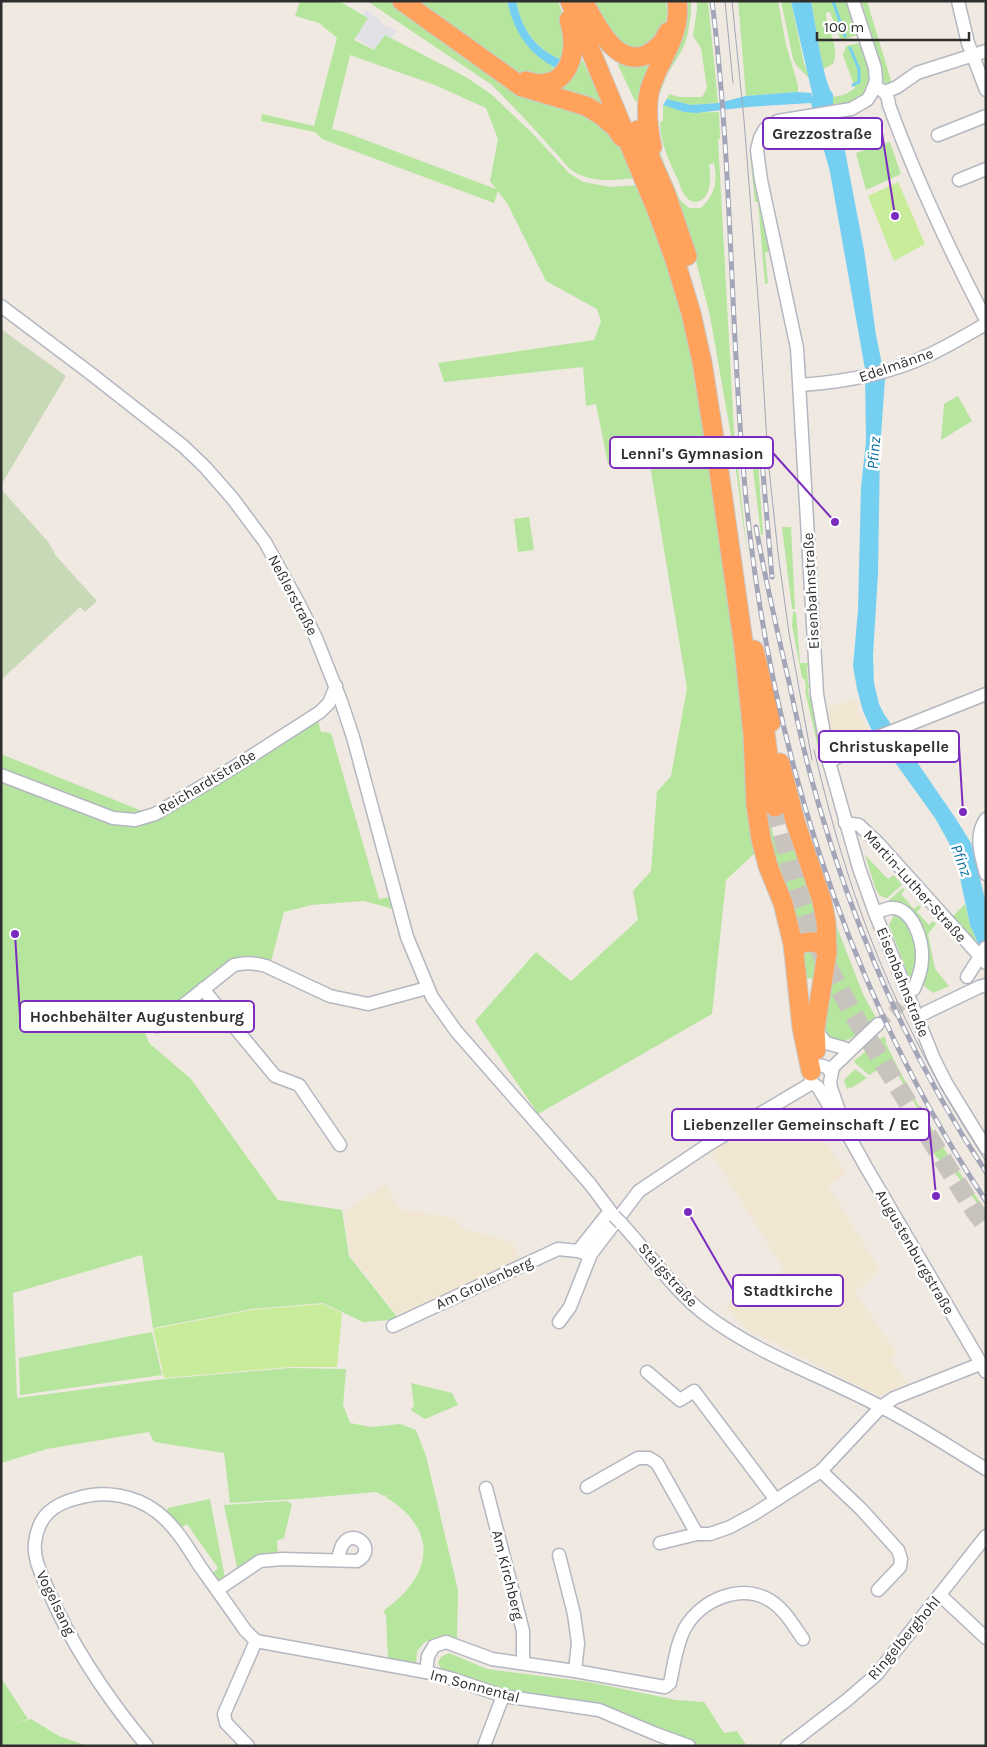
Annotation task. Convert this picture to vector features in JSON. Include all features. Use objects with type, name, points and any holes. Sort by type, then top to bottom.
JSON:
[{"type":"highway","points":[[402,1],[522,87],[586,106],[601,115],[615,127],[640,168]]},
{"type":"highway","points":[[413,1],[516,76],[528,82],[547,84],[560,77],[571,61],[573,38],[571,26],[562,1]]},
{"type":"highway","points":[[570,1],[640,168],[675,260],[691,313],[702,362],[716,450],[749,649],[775,807],[766,769],[749,649],[710,360],[700,307],[687,256],[658,175],[603,54],[582,1]]},
{"type":"highway","points":[[582,1],[612,47],[619,53],[638,57],[645,56],[656,50],[666,38],[670,25],[669,1]]},
{"type":"highway","points":[[658,175],[649,134],[648,101],[650,89],[668,51],[677,25],[677,1]]},
{"type":"highway","points":[[749,649],[756,805],[768,866],[786,916],[794,951],[802,1028],[821,1075]]},
{"type":"highway","points":[[749,649],[795,821],[822,901],[826,922],[828,953],[815,1029],[815,1042],[821,1075]]},
{"type":"highway","points":[[794,951],[799,944],[812,941],[824,947],[828,953]]},
{"type":"highway","points":[[796,972],[804,985],[808,987],[816,987],[825,976]]},
{"type":"street","points":[[853,1],[875,68],[880,90],[953,254],[986,320]]},
{"type":"street","points":[[958,1],[961,19],[972,56],[986,90]]},
{"type":"street","points":[[880,90],[897,87],[917,73],[986,51]]},
{"type":"street","name":"Eisenbahnstraße","points":[[880,90],[859,106],[840,111],[786,118],[770,124],[760,138],[757,150],[761,180],[794,331],[800,385],[817,694],[829,762],[845,823],[875,914],[934,1059],[946,1083],[985,1145]]},
{"type":"street","points":[[938,135],[986,116]]},
{"type":"street","points":[[959,180],[986,169]]},
{"type":"street","name":"Neßlerstraße","points":[[1,306],[166,432],[195,457],[218,481],[248,518],[277,562],[316,638],[336,686],[353,737],[407,937],[427,988]]},
{"type":"street","name":"Edelmänne","points":[[800,385],[839,382],[885,370],[930,355],[986,324]]},
{"type":"street","name":"Reichardtstraße","points":[[1,775],[113,818],[141,819],[155,814],[187,796],[320,712],[330,703],[336,686]]},
{"type":"street","points":[[829,762],[860,744],[986,694]]},
{"type":"street","points":[[986,819],[981,830],[980,850],[986,874]]},
{"type":"street","name":"Martin-Luther-Straße","points":[[845,823],[859,825],[878,843],[984,955]]},
{"type":"street","points":[[875,914],[890,908],[896,909],[909,917],[915,925],[920,937],[922,960],[920,974],[914,989]]},
{"type":"street","points":[[925,1013],[982,986],[968,975],[984,955]]},
{"type":"street","points":[[157,1026],[234,965],[243,963],[266,966],[330,996],[368,1004],[427,988]]},
{"type":"street","points":[[203,988],[275,1076],[298,1085],[340,1145]]},
{"type":"street","name":"Staigstraße","points":[[427,988],[456,1031],[590,1184],[615,1217],[673,1283],[711,1318],[734,1334],[881,1407],[986,1469]]},
{"type":"street","points":[[559,1322],[570,1307],[592,1254],[639,1191],[709,1144],[821,1075],[878,1024]]},
{"type":"street","points":[[815,1029],[826,1043],[844,1048]]},
{"type":"street","points":[[821,1075],[829,1057],[858,1042]]},
{"type":"street","name":"Augustenburgstraße","points":[[821,1075],[836,1118],[846,1131],[984,1367]]},
{"type":"street","points":[[578,1251],[615,1217]]},
{"type":"street","name":"Am Grollenberg","points":[[392,1326],[558,1250],[592,1254]]},
{"type":"street","points":[[660,1543],[697,1534],[710,1534],[730,1527],[821,1471],[881,1407],[901,1395],[984,1367]]},
{"type":"street","points":[[647,1372],[680,1400],[694,1391],[776,1500]]},
{"type":"street","points":[[587,1487],[638,1458],[649,1458],[657,1462],[697,1534]]},
{"type":"street","points":[[821,1471],[868,1516],[898,1550],[901,1558],[900,1567],[878,1590]]},
{"type":"street","name":"Am Kirchberg","points":[[486,1488],[523,1630],[523,1663]]},
{"type":"street","name":"Vogelsang","points":[[147,1746],[106,1692],[72,1636],[38,1566],[35,1544],[40,1523],[49,1510],[66,1501],[88,1495],[109,1494],[132,1499],[149,1506],[169,1522],[245,1630],[256,1641]]},
{"type":"street","name":"Ringelberghohl","points":[[787,1746],[847,1700],[877,1674],[986,1536]]},
{"type":"street","points":[[559,1555],[574,1614],[578,1642],[576,1671]]},
{"type":"street","points":[[216,1590],[260,1561],[282,1559],[338,1560]]},
{"type":"street","points":[[426,1672],[428,1656],[434,1646],[446,1642],[492,1659],[665,1686],[670,1683],[679,1641],[694,1616],[713,1600],[742,1593],[769,1600],[781,1609],[803,1639]]},
{"type":"street","points":[[940,1595],[986,1638]]},
{"type":"street","points":[[248,1746],[226,1723],[224,1714],[256,1641]]},
{"type":"street","name":"Im Sonnental","points":[[256,1641],[426,1672],[503,1696],[599,1710],[689,1746]]},
{"type":"street","points":[[484,1746],[503,1696]]},
{"type":"shaded area","points":[[366,10],[379,19],[382,24],[397,31],[381,54],[351,35]]},
{"type":"shaded area","points":[[857,700],[859,712],[869,731],[837,746],[834,743],[827,707]]},
{"type":"shaded area","points":[[788,1102],[805,1131],[815,1125],[846,1174],[828,1185],[880,1270],[855,1292],[897,1353],[891,1359],[907,1384],[879,1396],[746,1329],[725,1305],[784,1270],[709,1149]]},
{"type":"shaded area","points":[[385,1184],[400,1209],[454,1218],[462,1228],[513,1243],[520,1261],[398,1316],[350,1255],[344,1212]]},
{"type":"green space","points":[[300,1],[339,1],[368,18],[354,40],[374,50],[385,35],[466,77],[491,94],[532,133],[569,173],[583,182],[611,187],[638,185],[687,323],[735,630],[760,848],[726,880],[712,1014],[538,1114],[475,1021],[536,952],[571,981],[638,920],[633,891],[651,871],[657,792],[671,776],[687,688],[649,459],[608,464],[596,404],[586,406],[583,367],[444,382],[438,363],[594,340],[601,321],[597,309],[546,281],[507,203],[498,191],[494,203],[322,139],[315,132],[261,121],[262,114],[314,126],[337,38],[319,23],[295,16]],"holes":[[[350,55],[435,85],[486,108],[498,139],[490,181],[496,189],[332,129]]]},
{"type":"green space","points":[[367,1],[396,1],[572,106],[615,135],[637,178],[594,179],[578,174],[570,169],[492,85]]},
{"type":"green space","points":[[419,1],[507,1],[515,24],[524,40],[530,48],[556,68],[551,73],[528,78],[517,73]]},
{"type":"green space","points":[[516,1],[558,1],[565,21],[562,60],[544,50],[531,37],[522,21]]},
{"type":"green space","points":[[591,1],[666,1],[667,15],[665,25],[652,46],[623,49]]},
{"type":"green space","points":[[680,1],[691,1],[687,38],[667,75],[656,103],[656,137],[662,158],[680,200],[689,208],[701,208],[706,203],[714,187],[716,176],[714,163],[709,165],[710,181],[705,197],[696,202],[689,200],[682,191],[663,145],[660,122],[663,121],[663,105],[690,112],[719,112],[720,139],[718,139],[734,432],[748,560],[733,447],[710,316],[690,238],[658,155],[651,114]]},
{"type":"green space","points":[[697,1],[708,1],[718,103],[691,105],[667,99],[669,94],[679,97],[702,97],[707,88],[701,48],[693,36]]},
{"type":"green space","points":[[738,1],[778,1],[786,45],[798,85],[798,92],[746,96]]},
{"type":"green space","points":[[781,1],[791,1],[804,64],[810,79],[793,59]]},
{"type":"green space","points":[[811,1],[847,1],[859,34],[843,40],[840,38],[830,12],[826,13],[834,45],[835,58],[833,64],[823,69]]},
{"type":"green space","points":[[861,1],[867,1],[892,84],[885,83],[882,78],[880,61]]},
{"type":"green space","points":[[859,43],[869,72],[866,92],[858,99],[846,105],[845,103],[833,104],[832,95],[835,97],[846,94],[855,88],[843,55],[846,46]]},
{"type":"green space","points":[[579,60],[583,61],[604,107],[552,92]]},
{"type":"green space","points":[[620,61],[653,61],[638,102],[635,101],[618,65]]},
{"type":"green space","points":[[890,142],[901,174],[866,190],[856,153]]},
{"type":"green space","points":[[750,155],[771,251],[765,253],[768,283],[765,284],[758,202],[755,202]]},
{"type":"green space","points":[[898,182],[925,244],[894,261],[868,196]]},
{"type":"green space","points":[[1,329],[66,376],[1,485]]},
{"type":"green space","points":[[958,396],[972,421],[941,440],[944,404]]},
{"type":"green space","points":[[755,446],[757,446],[763,535],[761,535],[752,461],[756,460]]},
{"type":"green space","points":[[1,489],[49,543],[56,556],[97,601],[85,612],[80,607],[1,680]]},
{"type":"green space","points":[[529,517],[534,550],[518,552],[514,519]]},
{"type":"green space","points":[[782,527],[791,527],[795,609],[792,609]]},
{"type":"green space","points":[[793,612],[796,612],[800,663],[809,663],[807,667],[808,684],[811,684],[811,687],[808,688],[809,697],[812,697],[822,765],[805,691],[805,680],[802,678],[792,625]]},
{"type":"green space","points":[[318,720],[321,732],[331,733],[379,899],[390,897],[393,909],[364,901],[311,905],[284,912],[271,961],[242,956],[144,1030],[149,1043],[191,1079],[278,1200],[342,1210],[349,1256],[397,1317],[390,1320],[363,1322],[323,1303],[252,1309],[153,1328],[142,1255],[13,1293],[17,1398],[164,1379],[290,1368],[346,1369],[343,1405],[350,1423],[371,1427],[400,1424],[416,1430],[426,1456],[458,1590],[457,1638],[443,1636],[425,1642],[417,1651],[416,1665],[388,1660],[386,1615],[383,1611],[399,1598],[412,1583],[420,1569],[423,1554],[422,1539],[415,1524],[403,1510],[385,1497],[392,1495],[384,1496],[376,1492],[230,1503],[224,1453],[154,1442],[149,1432],[47,1449],[1,1463],[1,754],[142,811],[153,808],[226,763]]},
{"type":"green space","points":[[760,763],[767,810],[777,849],[794,845],[824,935],[797,938],[772,865]]},
{"type":"green space","points":[[865,855],[888,879],[894,875],[902,885],[887,898],[880,896],[876,890]]},
{"type":"green space","points":[[903,888],[905,890],[901,894],[914,909],[919,905],[921,907],[917,912],[929,925],[933,921],[936,924],[928,934],[935,969],[949,986],[933,993],[922,984],[929,957],[928,946],[924,937],[891,902],[887,902]]},
{"type":"green space","points":[[965,904],[970,925],[978,944],[975,945],[951,918]]},
{"type":"green space","points":[[894,915],[907,926],[914,944],[915,963],[910,980],[889,925]]},
{"type":"green space","points":[[836,925],[863,994],[876,1018],[864,1029],[844,1041],[837,1041],[823,1036],[834,926]]},
{"type":"green space","points":[[807,947],[818,951],[815,977],[813,979],[806,978],[802,952]]},
{"type":"green space","points":[[884,1036],[886,1044],[919,1107],[946,1153],[986,1211],[986,1216],[953,1171],[937,1158],[933,1152],[940,1147],[891,1063],[869,1075],[854,1061]]},
{"type":"green space","points":[[855,1069],[867,1078],[847,1089],[844,1080]]},
{"type":"green space","points":[[323,1304],[342,1313],[337,1367],[290,1367],[164,1378],[153,1329],[252,1310]]},
{"type":"green space","points":[[152,1332],[162,1375],[20,1395],[19,1358]]},
{"type":"green space","points":[[411,1383],[452,1393],[458,1405],[425,1419],[412,1411],[411,1408],[414,1407]]},
{"type":"green space","points":[[210,1499],[225,1578],[218,1582],[212,1574],[218,1568],[187,1524],[179,1529],[166,1513],[168,1508]]},
{"type":"green space","points":[[286,1501],[292,1504],[284,1538],[277,1541],[278,1556],[238,1572],[224,1505]]},
{"type":"green space","points":[[449,1653],[487,1669],[589,1682],[676,1700],[704,1702],[724,1733],[737,1731],[747,1746],[702,1746],[599,1705],[503,1690],[441,1669],[438,1663],[441,1657]]},
{"type":"green space","points":[[1,1678],[28,1719],[13,1724],[31,1719],[59,1736],[88,1746],[1,1746]]},
{"type":"water","points":[[507,1],[516,1],[526,30],[537,44],[562,60],[556,68],[537,56],[524,41],[514,23]]},
{"type":"water","name":"Pfinz","points":[[791,1],[811,1],[826,78],[833,94],[833,104],[840,125],[864,250],[876,335],[885,379],[880,450],[878,574],[873,656],[874,683],[879,704],[884,714],[971,843],[986,903],[986,953],[978,943],[970,925],[956,859],[949,843],[935,818],[871,729],[863,711],[857,689],[853,666],[858,610],[861,487],[866,442],[865,369],[830,172],[811,103],[696,113],[684,112],[663,105],[667,99],[691,105],[718,103],[746,96],[796,92],[811,93],[813,97]]},
{"type":"waterway","points":[[833,1],[845,36]]},
{"type":"waterway","points":[[850,48],[859,69],[859,82],[853,85]]},
{"type":"tunnel","points":[[775,807],[796,887],[808,924],[824,960],[853,1014],[974,1210],[986,1226]]},
{"type":"tunnel","points":[[878,1024],[899,1007],[914,989]]},
{"type":"tram line","points":[[725,1],[733,83]]},
{"type":"tram line","points":[[732,1],[744,120],[768,459],[789,633],[812,760]]},
{"type":"tram line","points":[[814,750],[833,826],[847,871],[889,984],[906,1021],[944,1092],[986,1161]]},
{"type":"railway","points":[[712,1],[719,60],[744,477],[755,573],[771,668],[793,762],[820,854],[852,945],[891,1033],[935,1119],[986,1201]]},
{"type":"railway","points":[[761,449],[772,577]]},
{"type":"railway","points":[[756,527],[771,604],[812,781],[844,883],[883,983],[906,1032],[930,1080],[986,1172]]},
{"type":"place","name":"Grezzostraße","points":[[895,216]]},
{"type":"place","name":"Lenni's Gymnasion","points":[[835,522]]},
{"type":"place","name":"Christuskapelle","points":[[963,812]]},
{"type":"place","name":"Hochbehälter Augustenburg","points":[[15,934]]},
{"type":"place","name":"Liebenzeller Gemeinschaft / EC","points":[[936,1196]]},
{"type":"place","name":"Stadtkirche","points":[[688,1212]]}]
